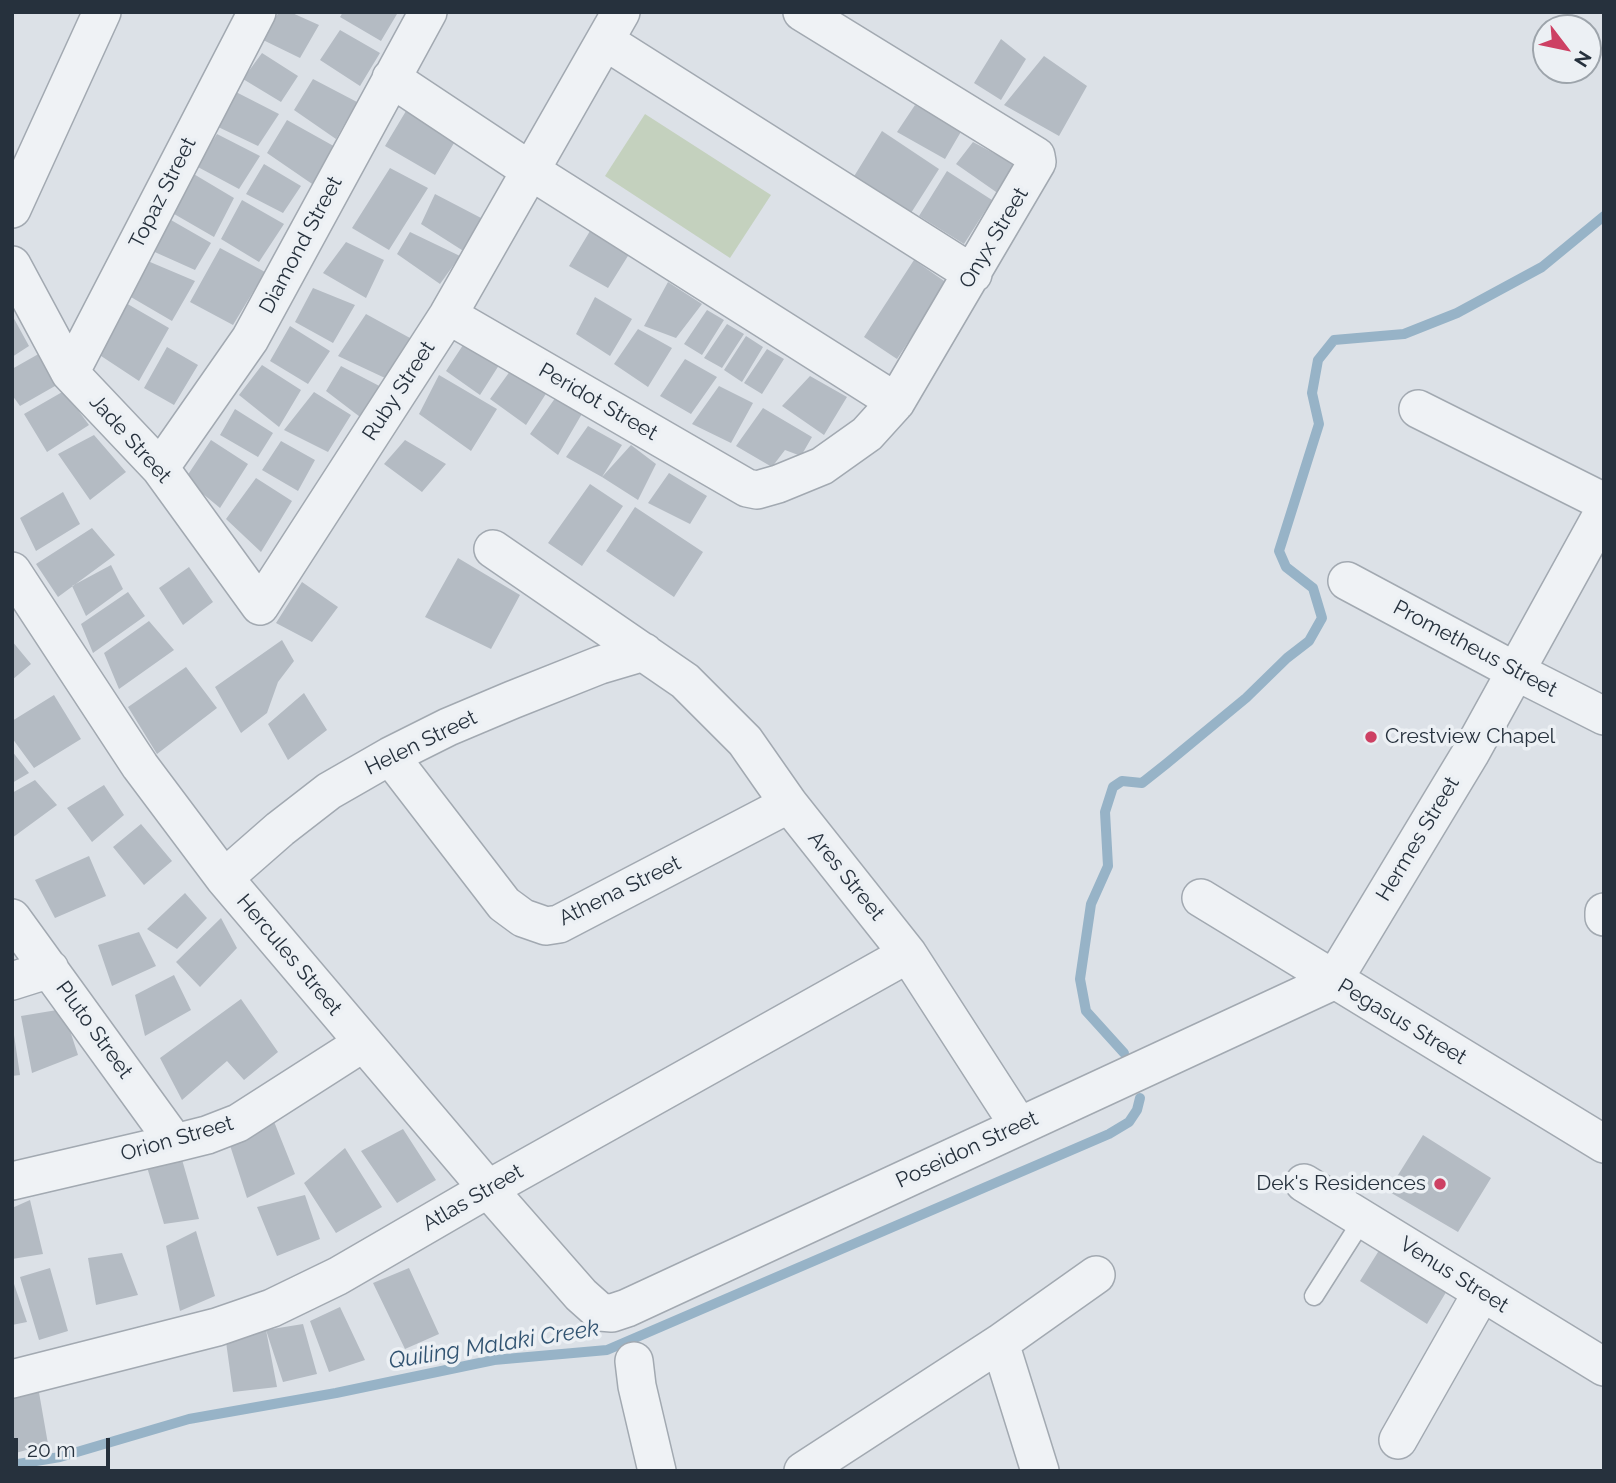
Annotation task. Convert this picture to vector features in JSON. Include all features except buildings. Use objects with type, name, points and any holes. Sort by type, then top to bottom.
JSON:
[{"type":"street","points":[[12,209],[102,12]]},
{"type":"street","name":"Topaz Street","points":[[70,373],[257,12]]},
{"type":"street","name":"Diamond Street","points":[[160,468],[250,339],[428,12]]},
{"type":"street","name":"Onyx Street","points":[[747,488],[757,490],[778,484],[822,466],[867,434],[896,402],[1036,166],[1036,156],[802,12]]},
{"type":"street","points":[[613,26],[973,274]]},
{"type":"street","name":"Ruby Street","points":[[260,606],[448,315],[613,26]]},
{"type":"street","points":[[391,78],[531,171],[896,402]]},
{"type":"street","name":"Jade Street","points":[[12,265],[70,373],[160,468],[260,606]]},
{"type":"street","name":"Peridot Street","points":[[448,315],[747,488]]},
{"type":"street","points":[[1418,409],[1604,502]]},
{"type":"street","name":"Hermes Street","points":[[1334,981],[1517,672],[1604,511]]},
{"type":"street","name":"Ares Street","points":[[492,549],[685,681],[745,741],[789,804],[908,954],[1019,1126]]},
{"type":"street","name":"Hercules Street","points":[[12,570],[140,766],[224,878],[488,1189],[581,1295],[600,1312]]},
{"type":"street","name":"Prometheus Street","points":[[1347,581],[1604,716]]},
{"type":"street","name":"Helen Street","points":[[224,878],[329,791],[390,756],[448,727],[512,700],[644,652]]},
{"type":"street","name":"Athena Street","points":[[390,756],[505,904],[523,918],[546,926],[559,924],[789,804]]},
{"type":"street","name":"Pegasus Street","points":[[1201,898],[1604,1144]]},
{"type":"street","name":"Pluto Street","points":[[12,918],[175,1143]]},
{"type":"street","name":"Atlas Street","points":[[12,1379],[243,1319],[338,1276],[908,954]]},
{"type":"street","points":[[12,981],[50,969]]},
{"type":"street","name":"Poseidon Street","points":[[600,1312],[612,1313],[627,1308],[1334,981]]},
{"type":"street","name":"Orion Street","points":[[12,1181],[207,1135],[237,1123],[363,1042]]},
{"type":"street","name":"Venus Street","points":[[1304,1183],[1604,1367]]},
{"type":"street","points":[[803,1471],[1000,1343],[1096,1275]]},
{"type":"street","points":[[1398,1440],[1482,1292]]},
{"type":"street","points":[[1000,1343],[1040,1471]]},
{"type":"street","points":[[634,1361],[637,1386],[657,1471]]},
{"type":"lane","points":[[1314,1296],[1363,1219]]},
{"type":"green space","points":[[645,114],[771,195],[730,258],[605,176]]},
{"type":"waterway","name":"Quiling Malaki Creek","points":[[1124,1053],[1086,1011],[1080,979],[1091,904],[1108,866],[1105,812],[1113,787],[1122,781],[1142,783],[1166,764],[1246,698],[1287,658],[1309,641],[1322,618],[1313,588],[1286,567],[1279,551],[1319,424],[1312,393],[1318,360],[1334,340],[1404,334],[1457,313],[1542,267],[1604,216]]},
{"type":"waterway","name":"Quiling Malaki Creek","points":[[12,1465],[60,1457],[189,1419],[336,1393],[494,1360],[607,1350],[1109,1134],[1129,1122],[1137,1110],[1140,1098]]},
{"type":"place","name":"Crestview Chapel","points":[[1371,737]]},
{"type":"place","name":"Dek's Residences","points":[[1440,1184]]}]
